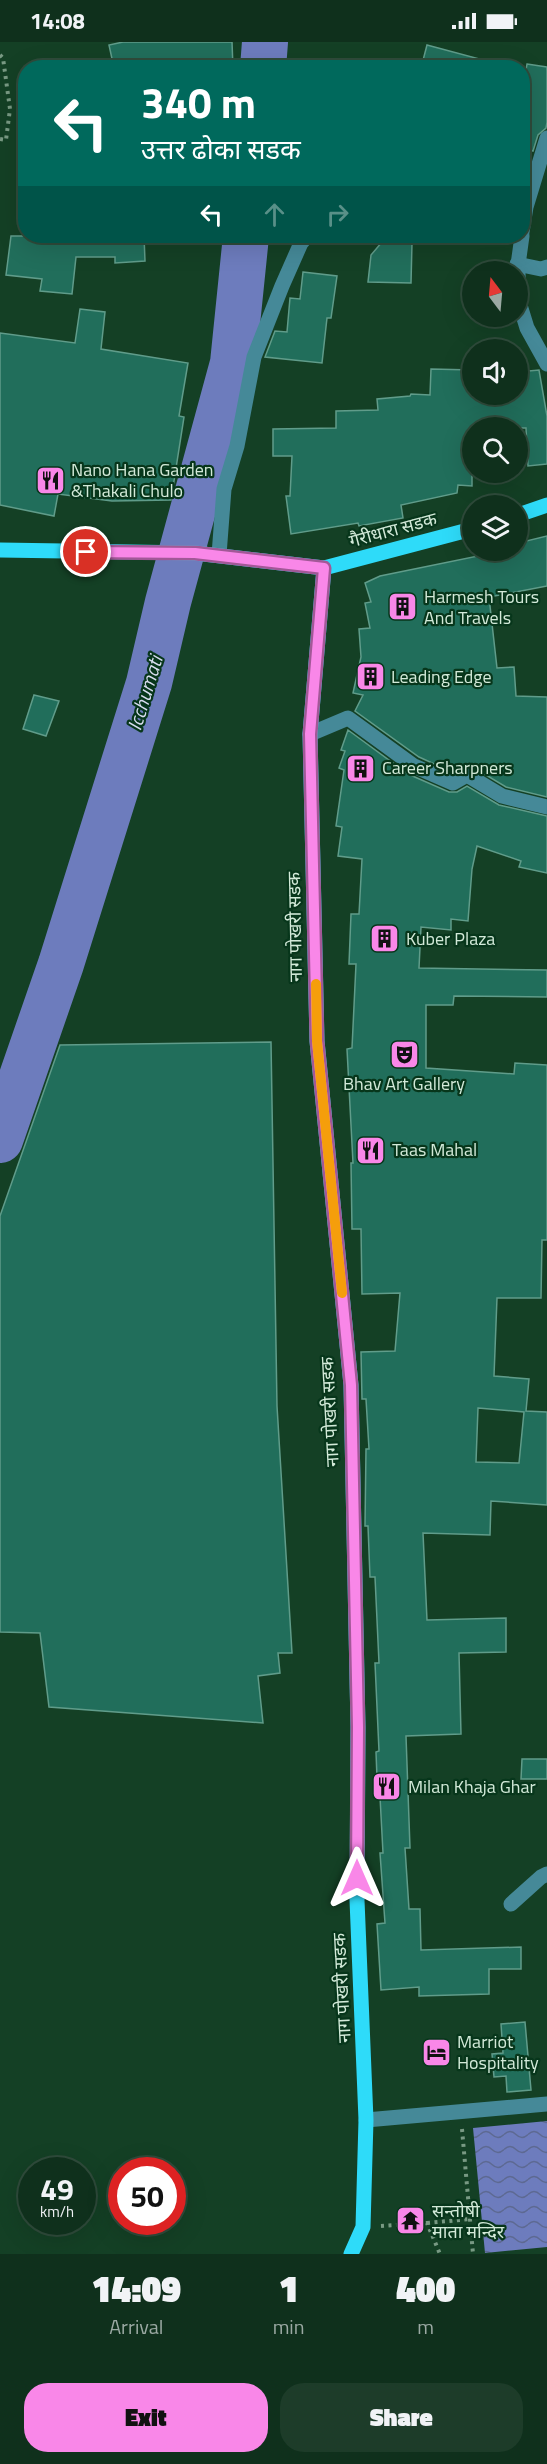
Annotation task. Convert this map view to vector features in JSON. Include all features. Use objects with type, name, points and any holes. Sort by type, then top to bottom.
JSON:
[{"type":"main road","points":[[528,512],[547,505]]},
{"type":"main road","name":"गैरीधारा सडक","points":[[324,568],[462,532]]},
{"type":"main road","points":[[0,550],[195,553],[324,568]]},
{"type":"main road","name":"नाग पोखरी सडक","points":[[324,568],[310,734],[317,1041],[351,1385],[358,1727],[357,1900],[366,2120],[363,2227],[351,2254]]},
{"type":"street","points":[[530,194],[547,138]]},
{"type":"street","points":[[219,555],[224,489],[237,446],[254,357],[300,243]]},
{"type":"street","points":[[518,261],[521,243]]},
{"type":"street","points":[[528,269],[547,267]]},
{"type":"street","points":[[527,327],[547,364]]},
{"type":"street","points":[[310,734],[348,718],[414,766],[453,783],[467,775],[502,796],[547,807]]},
{"type":"street","points":[[511,1904],[547,1874]]},
{"type":"street","points":[[366,2120],[547,2104]]},
{"type":"path","points":[[0,55],[3,58],[10,109],[6,140],[0,140]]},
{"type":"path","points":[[461,2121],[473,2254]]},
{"type":"path","points":[[363,2227],[470,2219]]},
{"type":"path","points":[[427,2223],[440,2254]]},
{"type":"water","points":[[547,2121],[547,2247],[485,2253],[473,2128]]},
{"type":"building","points":[[123,42],[232,42],[233,60],[112,60],[109,45]]},
{"type":"building","points":[[427,45],[483,60],[423,60]]},
{"type":"building","points":[[530,64],[547,67],[546,128],[538,135],[533,151],[530,150]]},
{"type":"building","points":[[11,236],[18,236],[18,243],[144,243],[145,261],[115,263],[115,257],[76,257],[72,294],[40,291],[42,279],[6,275]]},
{"type":"building","points":[[381,243],[412,243],[411,283],[368,282],[371,255]]},
{"type":"building","points":[[303,272],[337,276],[331,318],[327,318],[322,363],[265,357],[275,331],[287,332],[290,298],[300,299]]},
{"type":"building","points":[[80,309],[105,312],[101,349],[188,363],[179,416],[184,417],[171,500],[112,501],[58,494],[54,516],[0,505],[0,333],[75,343]]},
{"type":"building","points":[[431,369],[462,370],[462,405],[528,405],[528,371],[539,370],[547,416],[547,464],[528,466],[528,417],[462,417],[462,483],[472,483],[472,486],[458,485],[457,493],[401,505],[403,518],[291,534],[286,496],[290,496],[292,456],[273,456],[273,429],[336,428],[336,411],[378,410],[377,399],[410,396],[411,394],[430,395]]},
{"type":"building","points":[[547,536],[547,586],[489,597],[497,668],[514,667],[516,696],[547,697],[547,797],[506,787],[471,766],[463,766],[452,772],[419,757],[355,711],[363,695],[353,693],[361,657],[359,629],[370,628],[365,603],[371,602],[365,583],[380,576],[462,559],[528,561],[528,541]]},
{"type":"building","points":[[34,695],[59,701],[46,736],[23,729]]},
{"type":"building","points":[[348,730],[408,774],[449,792],[457,792],[467,786],[499,805],[547,816],[547,873],[519,867],[521,861],[477,846],[472,869],[468,921],[451,919],[451,930],[421,927],[419,968],[547,970],[547,997],[454,996],[453,1005],[426,1005],[426,1068],[514,1074],[515,1063],[547,1065],[547,1240],[542,1240],[541,1298],[497,1298],[494,1376],[529,1379],[526,1411],[547,1412],[547,1505],[491,1501],[490,1535],[423,1533],[427,1620],[506,1618],[506,1652],[459,1653],[461,1734],[406,1736],[410,1848],[405,1848],[409,1909],[420,1909],[421,1950],[521,1947],[521,1969],[489,1969],[489,1994],[419,1996],[419,1987],[381,1990],[377,1924],[385,1923],[376,1752],[379,1751],[375,1663],[379,1663],[375,1577],[370,1577],[368,1526],[365,1526],[366,1449],[369,1449],[366,1399],[362,1399],[361,1352],[395,1351],[400,1293],[362,1294],[361,1229],[352,1229],[351,1163],[353,1163],[347,1049],[352,1048],[356,964],[349,964],[351,914],[359,914],[362,859],[338,856],[342,827],[336,826],[344,770],[339,768],[345,751],[341,750]],"holes":[[[478,1408],[524,1412],[519,1463],[476,1462]]]},
{"type":"building","points":[[271,1042],[277,1406],[292,1653],[278,1653],[280,1673],[258,1676],[263,1723],[49,1707],[40,1633],[0,1632],[0,1216],[60,1045]]},
{"type":"building","points":[[522,1759],[547,1759],[547,1779],[521,1779]]},
{"type":"building","points":[[525,2022],[531,2090],[507,2092],[506,2076],[494,2077],[492,2054],[503,2053],[501,2024]]},
{"type":"waterway","name":"Icchumati","points":[[264,60],[265,42]]},
{"type":"waterway","name":"Icchumati","points":[[0,1140],[61,964],[149,683],[168,602],[233,363],[245,243]]},
{"type":"slow traffic","points":[[316,984],[317,1041],[342,1293]]},
{"type":"place","name":"Nano Hana Garden &Thakali Chulo","points":[[50,480]]},
{"type":"place","name":"Harmesh Tours And Travels","points":[[403,607]]},
{"type":"place","name":"Leading Edge","points":[[370,677]]},
{"type":"place","name":"Career Sharpners","points":[[361,768]]},
{"type":"place","name":"Kuber Plaza","points":[[385,939]]},
{"type":"place","name":"Bhav Art Gallery","points":[[404,1055]]},
{"type":"place","name":"Taas Mahal","points":[[371,1150]]},
{"type":"place","name":"Milan Khaja Ghar","points":[[387,1787]]},
{"type":"place","name":"Marriot Hospitality","points":[[436,2052]]},
{"type":"place","name":"सन्तोषी माता मन्दिर","points":[[411,2221]]},
{"type":"route","points":[[86,552],[195,553],[324,568],[310,734],[317,1041],[351,1385],[358,1727],[357,1878]]}]
